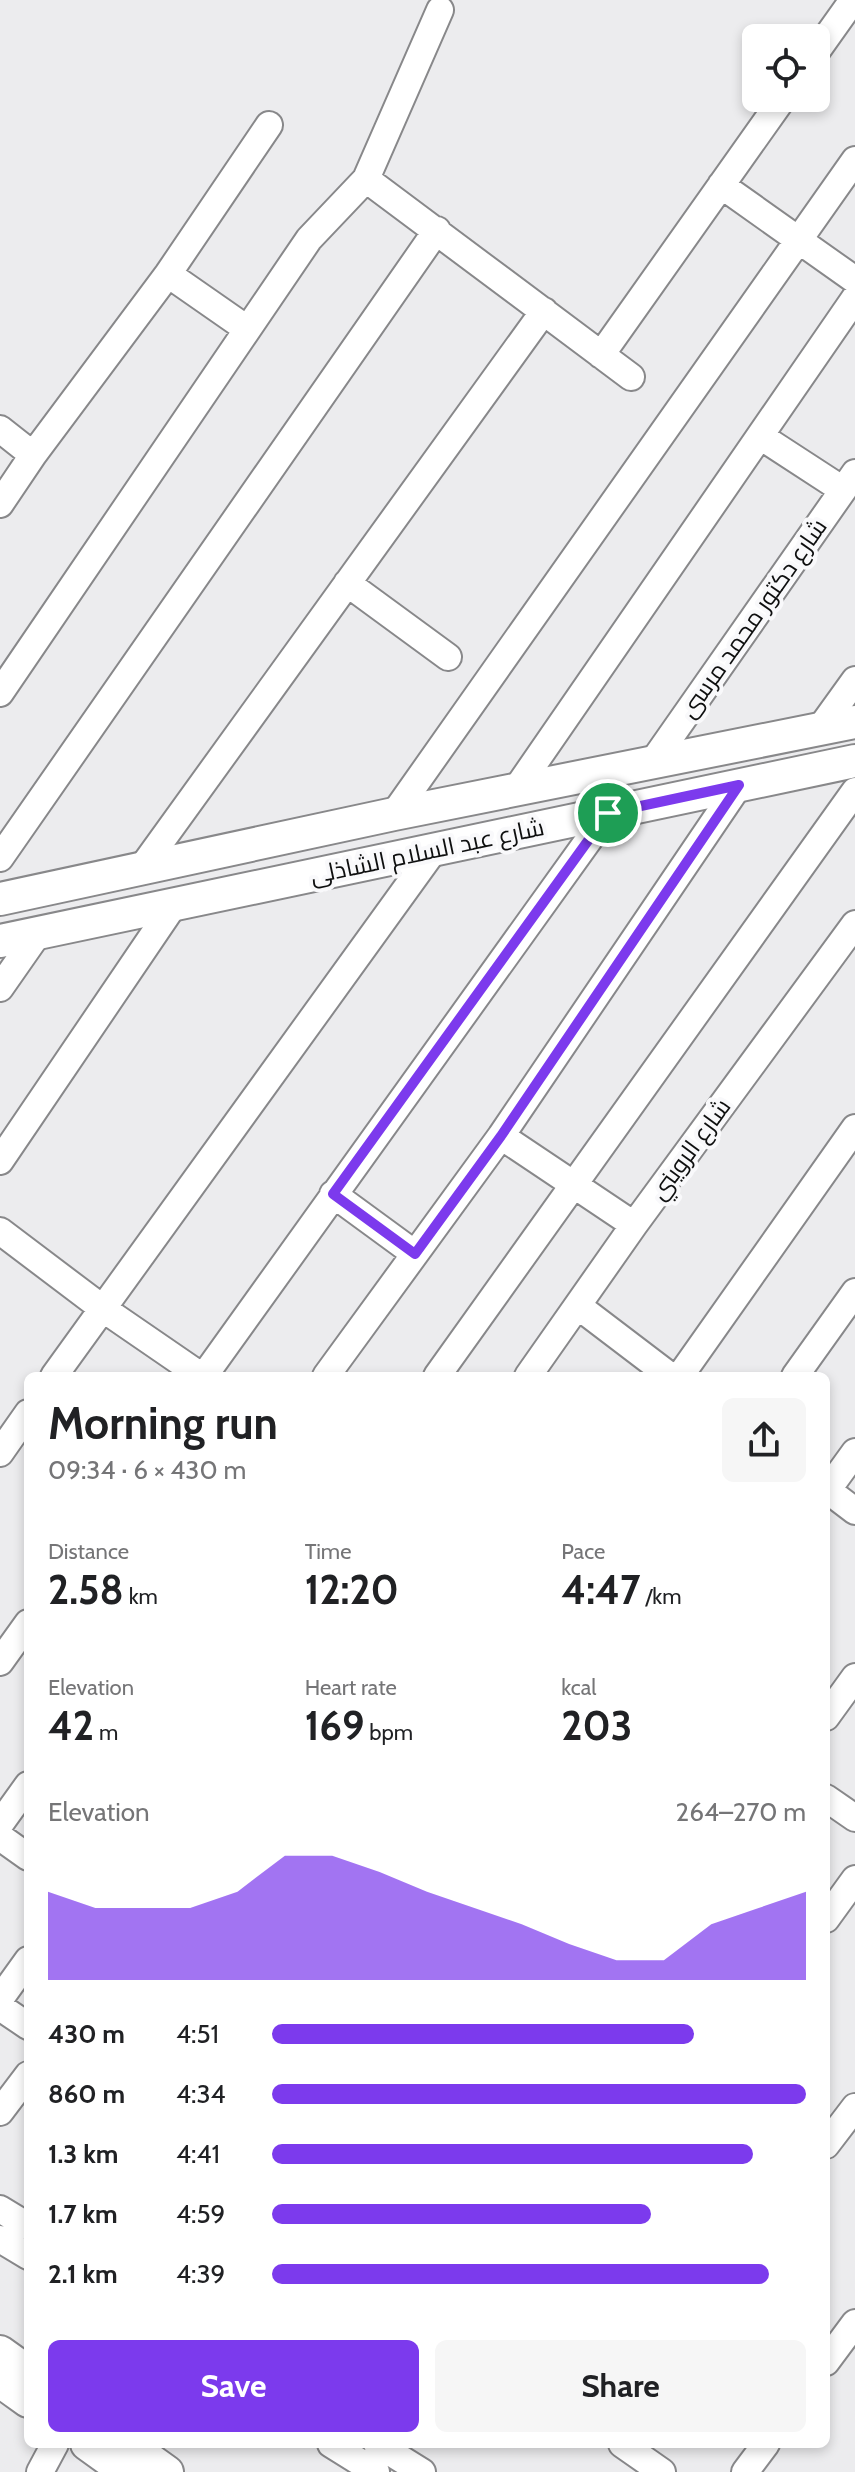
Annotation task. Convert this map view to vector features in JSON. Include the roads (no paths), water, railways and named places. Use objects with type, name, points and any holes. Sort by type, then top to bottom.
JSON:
[{"type":"main road","name":"شارع عبد السلام الشاذلى","points":[[0,899],[394,814],[855,722]]},
{"type":"main road","name":"شارع عبد السلام الشاذلى","points":[[0,941],[855,761]]},
{"type":"main road","points":[[97,878],[103,919]]},
{"type":"main road","points":[[0,2352],[24,2369]]},
{"type":"main road","points":[[0,2381],[24,2398]]},
{"type":"main road","points":[[93,2448],[126,2472]]},
{"type":"main road","points":[[134,2448],[167,2472]]},
{"type":"street","points":[[830,32],[853,0]]},
{"type":"street","points":[[0,693],[309,239],[366,179],[440,10]]},
{"type":"street","points":[[601,355],[773,112]]},
{"type":"street","points":[[0,504],[168,274],[269,125]]},
{"type":"street","points":[[394,814],[855,160]]},
{"type":"street","points":[[366,179],[631,377]]},
{"type":"street","points":[[721,185],[855,280]]},
{"type":"street","points":[[0,858],[437,230]]},
{"type":"street","points":[[168,274],[247,329]]},
{"type":"street","points":[[515,791],[855,298]]},
{"type":"street","points":[[141,869],[544,311]]},
{"type":"street","points":[[0,429],[33,455]]},
{"type":"street","points":[[760,436],[849,482]]},
{"type":"street","name":"شارع دكتور محمد مرسى","points":[[652,763],[849,482]]},
{"type":"street","points":[[347,583],[448,657]]},
{"type":"street","points":[[819,730],[855,680]]},
{"type":"street","points":[[329,1372],[501,1136],[739,785]]},
{"type":"street","points":[[440,1372],[855,791]]},
{"type":"street","points":[[205,1372],[608,813]]},
{"type":"street","points":[[57,1372],[434,850]]},
{"type":"street","points":[[0,1161],[175,903]]},
{"type":"street","points":[[0,988],[37,935]]},
{"type":"street","name":"شارع الرويني","points":[[531,1372],[634,1225],[851,935]]},
{"type":"street","points":[[683,1372],[855,1128]]},
{"type":"street","points":[[501,1136],[634,1225]]},
{"type":"street","points":[[333,1194],[415,1254]]},
{"type":"street","points":[[0,1231],[102,1308],[196,1372]]},
{"type":"street","points":[[798,1372],[855,1292]]},
{"type":"street","points":[[578,1306],[665,1372]]},
{"type":"street","points":[[0,1453],[24,1419]]},
{"type":"street","points":[[830,1486],[855,1452]]},
{"type":"street","points":[[830,1494],[855,1511]]},
{"type":"street","points":[[0,1662],[24,1629]]},
{"type":"street","points":[[830,1711],[855,1677]]},
{"type":"street","points":[[0,1824],[24,1791]]},
{"type":"street","points":[[830,1801],[855,1818]]},
{"type":"street","points":[[0,1837],[24,1854]]},
{"type":"street","points":[[830,1913],[855,1879]]},
{"type":"street","points":[[0,1999],[24,1966]]},
{"type":"street","points":[[0,2007],[24,2023]]},
{"type":"street","points":[[0,2112],[24,2080]]},
{"type":"street","points":[[830,2140],[855,2107]]},
{"type":"street","points":[[0,2209],[24,2224]]},
{"type":"street","points":[[0,2239],[24,2254]]},
{"type":"street","points":[[830,2357],[855,2323]]},
{"type":"street","points":[[40,2472],[53,2448]]},
{"type":"street","points":[[337,2448],[376,2472]]},
{"type":"street","points":[[383,2448],[422,2472]]},
{"type":"street","points":[[628,2448],[662,2472]]},
{"type":"street","points":[[745,2472],[763,2448]]}]
